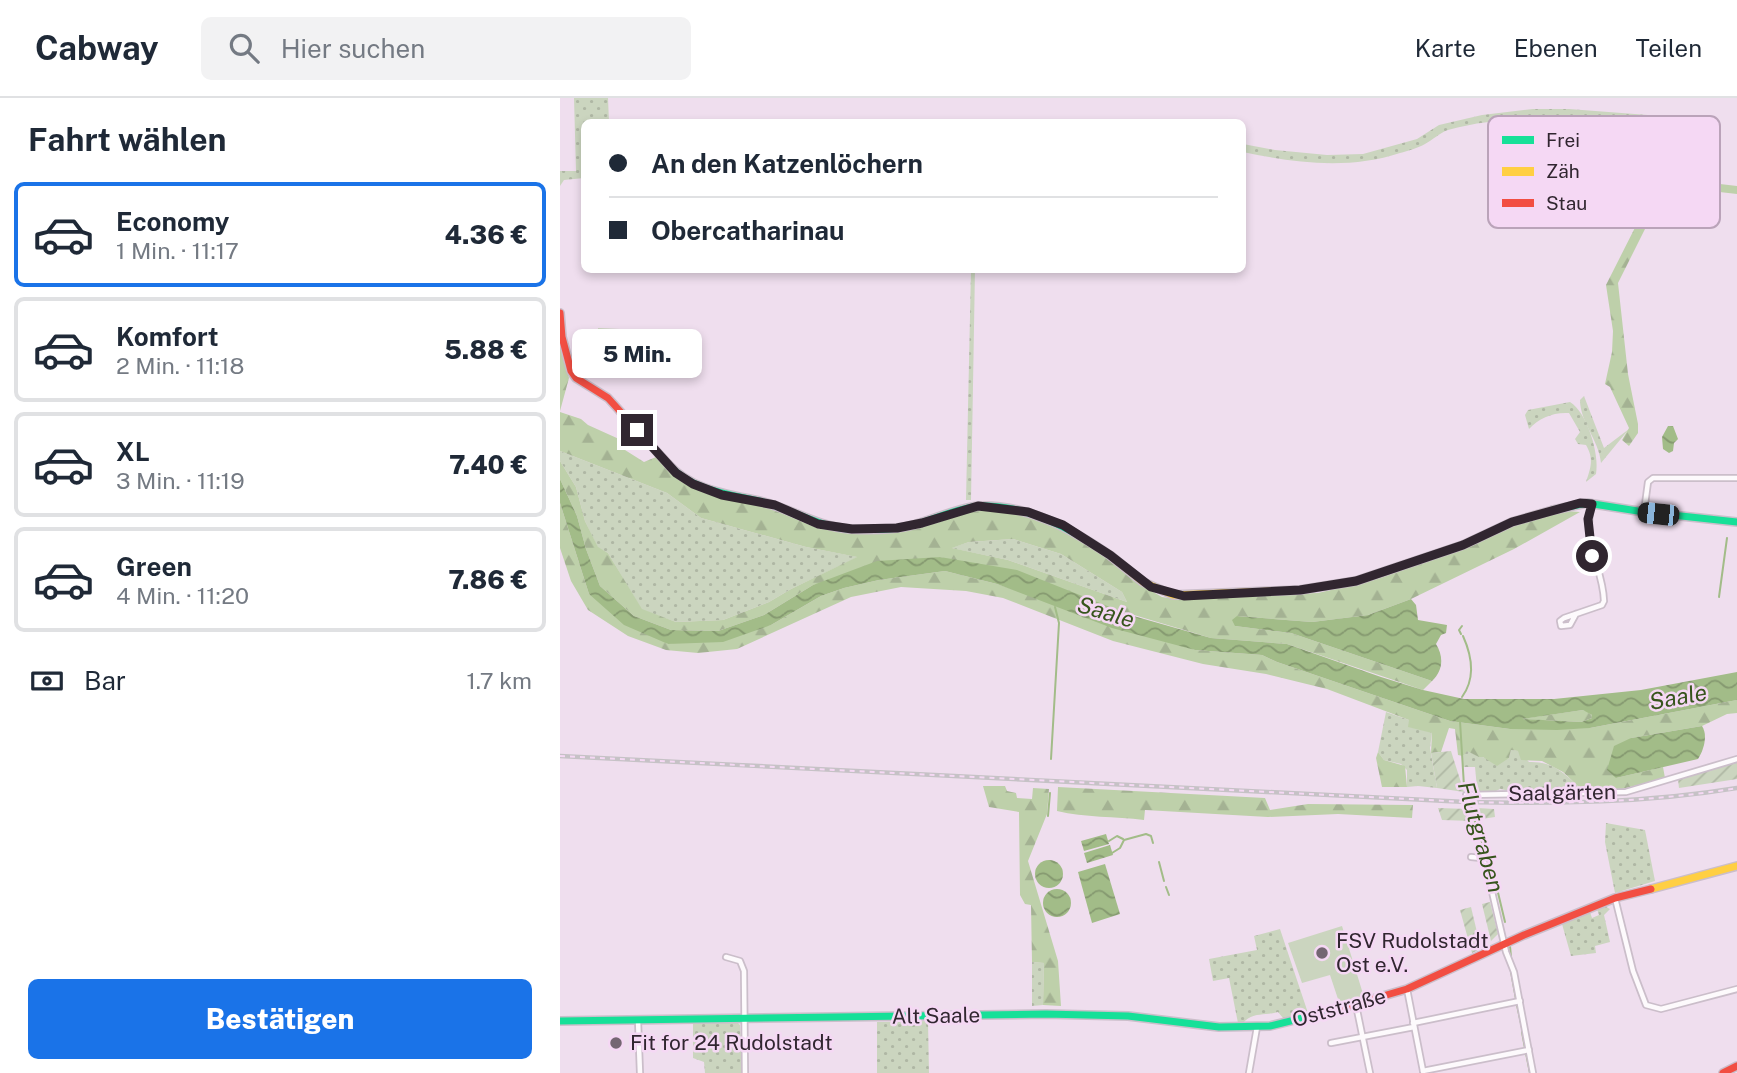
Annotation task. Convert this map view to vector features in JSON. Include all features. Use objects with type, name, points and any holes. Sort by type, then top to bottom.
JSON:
[{"type":"main road","points":[[560,313],[562,337],[573,375],[608,398],[676,473],[713,493],[768,503],[818,524],[837,528],[897,528],[978,506],[1028,512],[1063,525],[1110,555],[1151,587],[1184,596],[1300,590],[1356,581],[1463,545],[1512,522],[1574,504],[1737,522]]},
{"type":"main road","name":"Oststraße","points":[[1128,1016],[1192,1025],[1257,1027],[1298,1021],[1407,989],[1504,944],[1615,898],[1737,866]]},
{"type":"main road","name":"Alt Saale","points":[[560,1021],[1046,1014],[1128,1016]]},
{"type":"main road","points":[[1723,1073],[1737,1066]]},
{"type":"street","points":[[1644,512],[1648,482],[1653,478],[1737,478]]},
{"type":"street","points":[[1576,614],[1596,609],[1602,606],[1604,601],[1589,539],[1588,519],[1592,504]]},
{"type":"street","name":"Saalgärten","points":[[1468,795],[1626,792],[1737,760]]},
{"type":"street","points":[[1471,857],[1481,858],[1486,866],[1504,944],[1514,972],[1534,1073]]},
{"type":"street","points":[[1615,898],[1633,971],[1646,1005],[1661,1009],[1737,989]]},
{"type":"street","points":[[726,957],[734,958],[742,966],[746,1073]]},
{"type":"street","points":[[1407,989],[1423,1072],[1529,1050]]},
{"type":"street","points":[[1331,1043],[1520,1001]]},
{"type":"street","points":[[1356,1005],[1370,1073]]},
{"type":"street","points":[[638,1020],[640,1073]]},
{"type":"street","points":[[1249,1073],[1257,1027]]},
{"type":"shaded area","points":[[574,98],[608,98],[609,119],[581,119],[581,178],[564,180],[560,186],[560,171],[576,171]]},
{"type":"shaded area","points":[[1533,109],[1569,109],[1661,116],[1488,116],[1488,122],[1445,131],[1413,149],[1361,162],[1302,162],[1246,153],[1246,145],[1327,155],[1363,154],[1417,139],[1439,125],[1482,115]]},
{"type":"shaded area","points":[[971,273],[975,273],[971,500],[966,500]]},
{"type":"shaded area","points":[[598,328],[620,329],[620,349],[597,347]]},
{"type":"shaded area","points":[[1584,396],[1604,448],[1629,429],[1601,463],[1581,408],[1580,400]]},
{"type":"shaded area","points":[[1570,402],[1587,424],[1596,456],[1596,474],[1586,482],[1591,459],[1586,445],[1578,444],[1575,439],[1580,432],[1569,413],[1547,416],[1529,429],[1525,415],[1528,410]]},
{"type":"shaded area","points":[[560,451],[667,493],[701,518],[806,547],[858,557],[769,602],[723,620],[676,622],[642,610],[608,553],[598,548],[585,521],[576,487],[560,461]]},
{"type":"shaded area","points":[[1013,539],[1061,554],[1122,592],[1127,602],[1008,560],[951,548],[969,542]]},
{"type":"shaded area","points":[[1386,712],[1409,720],[1432,733],[1430,748],[1437,788],[1407,787],[1407,770],[1401,764],[1384,760],[1378,752]]},
{"type":"shaded area","points":[[1466,750],[1493,760],[1509,758],[1511,750],[1519,751],[1529,762],[1550,765],[1578,786],[1605,786],[1607,791],[1516,792],[1500,789],[1494,792],[1472,793],[1472,790],[1477,788],[1475,767],[1463,767]]},
{"type":"shaded area","points":[[1451,751],[1464,792],[1437,788],[1431,753]]},
{"type":"shaded area","points":[[1737,762],[1737,779],[1679,788],[1678,779]]},
{"type":"shaded area","points":[[1438,808],[1468,809],[1472,821],[1442,820]]},
{"type":"shaded area","points":[[1477,808],[1494,809],[1495,817],[1475,820],[1473,813]]},
{"type":"shaded area","points":[[1606,823],[1645,830],[1655,881],[1615,893],[1605,842]]},
{"type":"shaded area","points":[[1490,902],[1498,934],[1491,941],[1482,904]]},
{"type":"shaded area","points":[[1604,906],[1610,909],[1604,915],[1610,942],[1595,946],[1596,953],[1571,956],[1562,924],[1590,912],[1592,918],[1599,915],[1597,909]]},
{"type":"shaded area","points":[[1471,907],[1481,949],[1472,953],[1460,910]]},
{"type":"shaded area","points":[[1342,926],[1364,997],[1340,1005],[1330,975],[1302,983],[1288,943]]},
{"type":"shaded area","points":[[1280,929],[1308,1013],[1283,1018],[1278,1012],[1255,1016],[1238,1023],[1229,978],[1213,981],[1209,959],[1257,950],[1254,936]]},
{"type":"shaded area","points":[[1032,962],[1044,963],[1043,1005],[1032,1006]]},
{"type":"shaded area","points":[[928,1021],[929,1073],[877,1073],[877,1022]]},
{"type":"shaded area","points":[[693,1022],[737,1022],[740,1025],[743,1073],[705,1073],[704,1062],[693,1058]]},
{"type":"green space","points":[[1720,184],[1737,186],[1737,194],[1720,192]]},
{"type":"green space","points":[[1635,228],[1646,228],[1618,283],[1628,374],[1638,424],[1638,433],[1629,446],[1622,440],[1629,428],[1610,387],[1605,384],[1612,352],[1613,331],[1606,285]]},
{"type":"green space","points":[[560,344],[569,378],[560,411]]},
{"type":"green space","points":[[560,412],[581,419],[619,439],[625,450],[644,462],[656,457],[679,478],[701,491],[765,506],[819,529],[889,533],[937,523],[974,510],[1003,510],[1060,527],[1110,557],[1133,580],[1148,589],[1162,597],[1182,600],[1318,593],[1377,579],[1463,549],[1510,523],[1553,510],[1580,512],[1514,549],[1411,599],[1368,615],[1312,622],[1237,616],[1235,626],[1291,633],[1432,681],[1423,690],[1287,644],[1211,638],[940,557],[813,585],[764,615],[718,631],[671,630],[634,616],[600,586],[577,516],[560,479],[560,461],[576,487],[585,521],[598,547],[608,553],[642,609],[676,622],[723,620],[769,602],[857,557],[806,547],[701,518],[667,493],[560,451]],"holes":[[[1013,539],[1061,554],[1122,592],[1127,602],[1008,560],[952,548],[969,542]]]},
{"type":"green space","points":[[560,503],[589,594],[668,644],[771,625],[821,596],[844,588],[945,571],[997,584],[1195,650],[1262,655],[1450,721],[1510,729],[1590,728],[1737,700],[1737,713],[1727,714],[1702,726],[1631,738],[1616,778],[1663,767],[1665,778],[1607,791],[1604,786],[1578,786],[1563,772],[1542,761],[1521,760],[1518,751],[1511,750],[1509,758],[1497,766],[1467,751],[1463,756],[1458,755],[1455,729],[1449,728],[1441,752],[1431,753],[1432,733],[1408,727],[1409,720],[1327,689],[1266,674],[1203,664],[1113,641],[1003,598],[966,591],[901,587],[851,597],[737,649],[698,653],[666,650],[628,636],[588,610],[571,581],[560,548]]},
{"type":"green space","points":[[1583,710],[1593,716],[1592,718],[1581,722],[1521,719]]},
{"type":"green space","points":[[1378,752],[1384,760],[1405,766],[1407,787],[1382,787],[1376,758]]},
{"type":"green space","points":[[983,786],[1005,786],[1007,791],[1016,793],[1017,798],[1032,799],[1033,788],[1049,789],[1047,814],[1028,861],[1058,961],[1061,1006],[1043,1005],[1044,963],[1032,962],[1031,905],[1025,904],[1020,895],[1019,812],[989,807]]},
{"type":"green space","points":[[1058,787],[1265,798],[1270,810],[1308,804],[1413,805],[1412,818],[1338,814],[1268,817],[1145,810],[1144,820],[1057,811]]},
{"type":"water","points":[[1668,426],[1673,426],[1678,439],[1674,443],[1673,451],[1669,453],[1663,449],[1662,437]]},
{"type":"water","name":"Saale","points":[[560,479],[577,516],[600,586],[634,616],[671,630],[718,631],[764,615],[813,585],[877,561],[940,557],[1017,570],[1130,615],[1211,638],[1287,644],[1381,677],[1464,699],[1554,699],[1641,690],[1737,672],[1737,700],[1590,728],[1510,729],[1450,721],[1262,655],[1195,650],[1112,628],[997,584],[945,571],[844,588],[821,596],[771,625],[723,642],[668,644],[624,625],[589,594],[560,503]],"holes":[[[1583,710],[1592,715],[1592,718],[1581,722],[1522,719]]]},
{"type":"water","points":[[1411,599],[1416,605],[1418,620],[1447,625],[1446,633],[1441,635],[1436,644],[1441,664],[1432,681],[1291,633],[1235,626],[1232,620],[1237,616],[1312,622],[1368,615]]},
{"type":"water","points":[[1702,726],[1705,734],[1698,759],[1616,778],[1607,770],[1614,746],[1631,738]]},
{"type":"water","points":[[1106,834],[1109,844],[1084,851],[1081,841]]},
{"type":"water","points":[[1110,845],[1113,855],[1087,863],[1084,853]]},
{"type":"water","points":[[1049,860],[1059,864],[1063,874],[1059,884],[1049,888],[1039,884],[1035,874],[1039,864]]},
{"type":"water","points":[[1105,864],[1120,914],[1092,923],[1078,872]]},
{"type":"water","points":[[1057,889],[1067,893],[1071,903],[1067,913],[1057,917],[1047,913],[1043,903],[1047,893]]},
{"type":"waterway","points":[[1719,597],[1727,538]]},
{"type":"waterway","points":[[1051,759],[1059,623],[1055,607]]},
{"type":"waterway","points":[[1461,634],[1459,630],[1462,626]]},
{"type":"waterway","points":[[1462,697],[1471,675],[1469,651],[1463,636]]},
{"type":"waterway","name":"Flutgraben","points":[[1460,721],[1464,786],[1478,834],[1490,859],[1505,922]]},
{"type":"waterway","points":[[1048,816],[1050,793]]},
{"type":"waterway","points":[[1112,853],[1120,848],[1124,840],[1146,834],[1151,836],[1153,843]]},
{"type":"waterway","points":[[1109,841],[1117,836],[1123,839]]},
{"type":"waterway","points":[[1159,862],[1164,881]]},
{"type":"waterway","points":[[1166,887],[1169,895]]},
{"type":"waterway","name":"Flutgraben","points":[[1510,946],[1511,957]]},
{"type":"waterway","name":"Flutgraben","points":[[1510,966],[1516,999]]},
{"type":"waterway","name":"Flutgraben","points":[[1517,1005],[1522,1028]]},
{"type":"waterway","name":"Flutgraben","points":[[1522,1032],[1525,1048]]},
{"type":"waterway","name":"Flutgraben","points":[[1526,1053],[1530,1073]]},
{"type":"railway","points":[[560,756],[1466,802],[1602,801],[1669,797],[1737,788]]},
{"type":"traffic: fast","points":[[668,464],[687,480],[710,490],[770,504],[838,528],[898,528],[972,507],[998,507],[1049,520],[1111,556]]},
{"type":"traffic: fast","points":[[1553,510],[1587,503],[1737,522]]},
{"type":"traffic: fast","points":[[560,1021],[1046,1014],[1128,1016],[1219,1027],[1270,1026],[1335,1010]]},
{"type":"traffic: slow","points":[[1111,556],[1143,582],[1173,595],[1300,590],[1356,581],[1463,545],[1512,522],[1553,510]]},
{"type":"traffic: slow","points":[[1651,889],[1737,866]]},
{"type":"traffic: jam","points":[[560,313],[562,337],[571,371],[576,378],[608,398],[668,464]]},
{"type":"traffic: jam","points":[[1335,1010],[1407,989],[1524,935],[1615,898],[1651,889]]},
{"type":"traffic: jam","points":[[1723,1073],[1737,1066]]},
{"type":"place","name":"FSV Rudolstadt Ost e.V.","points":[[1322,953]]},
{"type":"place","name":"Fit for 24 Rudolstadt","points":[[616,1043]]},
{"type":"route","points":[[637,430],[676,473],[713,493],[775,505],[826,527],[852,529],[910,526],[978,506],[1028,512],[1063,525],[1123,564],[1151,587],[1173,595],[1300,590],[1356,581],[1463,545],[1512,522],[1580,503],[1592,504],[1588,519],[1592,556]]}]
